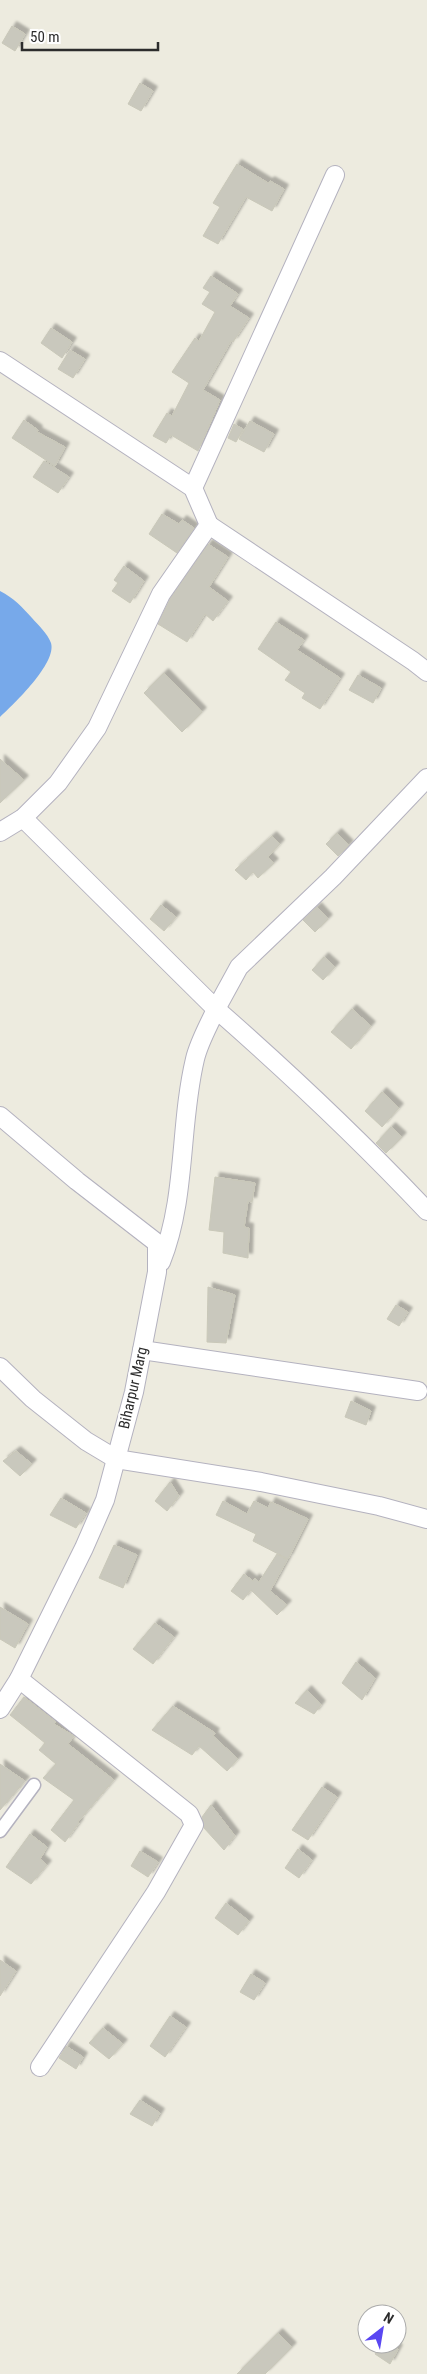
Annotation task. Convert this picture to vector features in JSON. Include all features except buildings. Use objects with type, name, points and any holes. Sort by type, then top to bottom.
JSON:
[{"type":"street","points":[[193,488],[335,175]]},
{"type":"street","points":[[0,361],[193,488],[209,525],[427,672]]},
{"type":"street","points":[[0,832],[23,818],[58,783],[97,728],[161,594],[209,525]]},
{"type":"street","points":[[157,1272],[170,1237],[180,1188],[188,1099],[195,1057],[216,1009],[239,968],[333,877],[427,778]]},
{"type":"street","points":[[23,818],[216,1009],[293,1078],[380,1161],[427,1211]]},
{"type":"street","name":"Biharpur Marg","points":[[0,1116],[77,1181],[157,1243],[157,1272],[134,1392],[105,1500],[84,1548],[18,1679],[0,1709]]},
{"type":"street","points":[[142,1350],[418,1391]]},
{"type":"street","points":[[0,1367],[86,1441],[116,1459],[261,1482],[379,1506],[427,1519]]},
{"type":"street","points":[[18,1679],[189,1814],[194,1825],[156,1892],[40,2067]]},
{"type":"street","points":[[0,1831],[34,1785]]},
{"type":"water","points":[[0,591],[18,603],[43,630],[51,643],[51,651],[48,661],[33,683],[0,717]]}]
